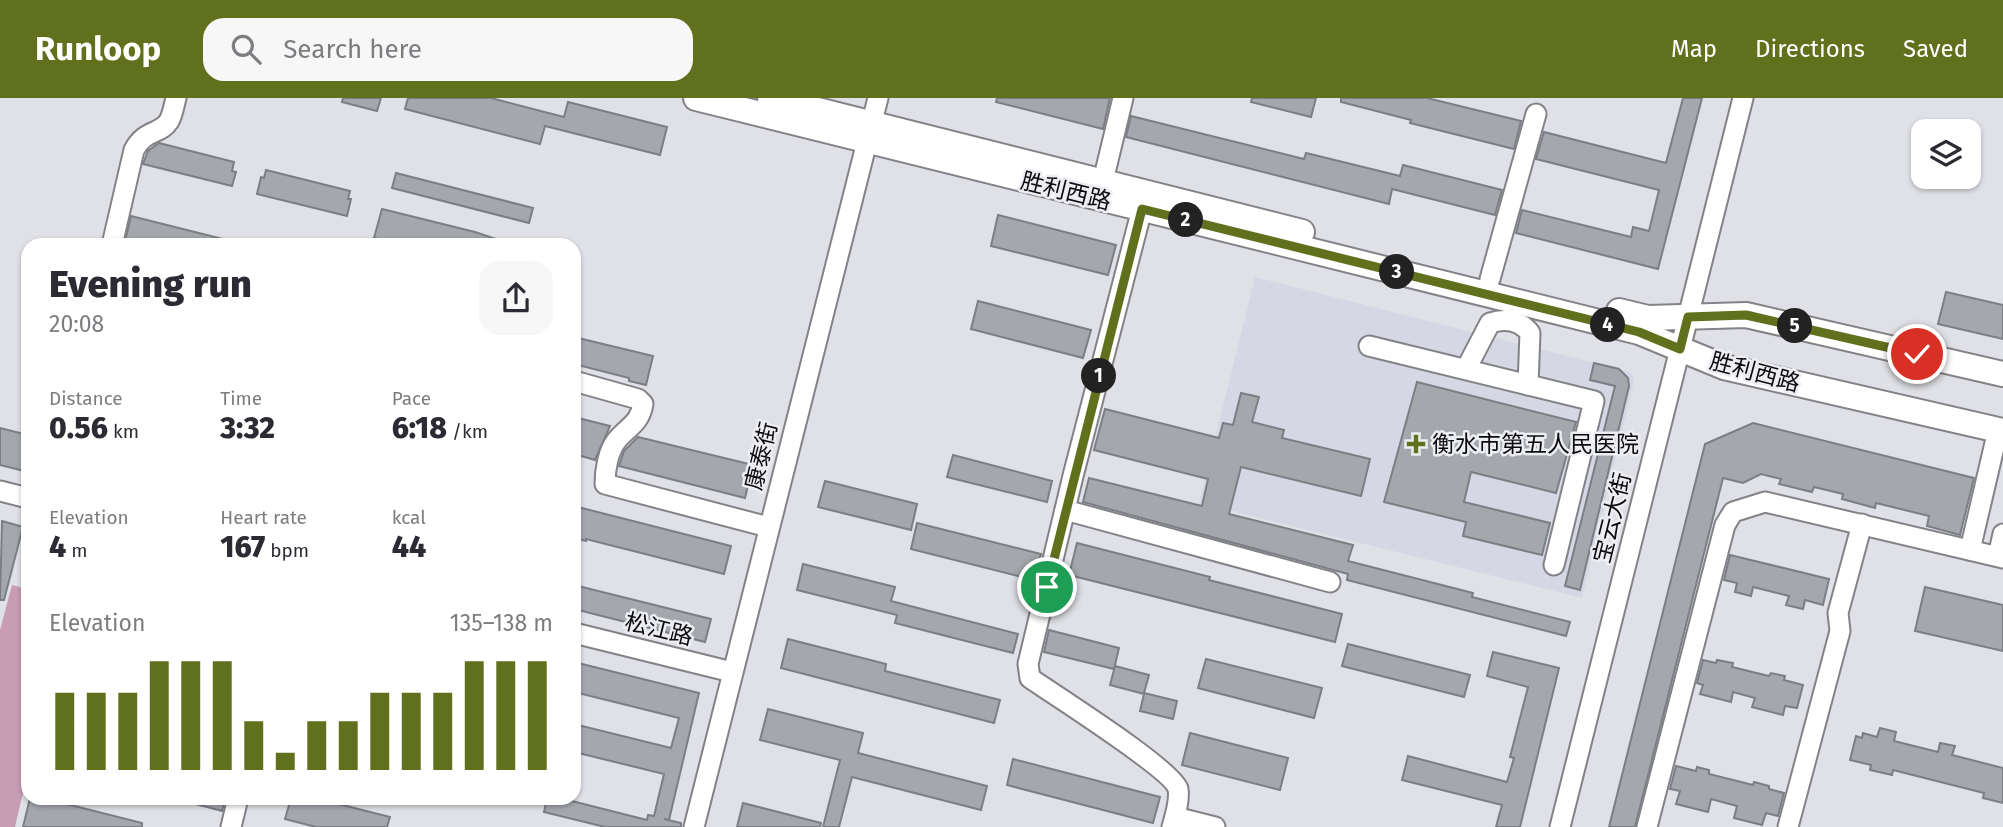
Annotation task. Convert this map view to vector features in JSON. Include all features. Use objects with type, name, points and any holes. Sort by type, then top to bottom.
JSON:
[{"type":"main road","name":"胜利西路","points":[[696,98],[1102,181],[1648,318],[1746,315],[2003,374]]},
{"type":"main road","name":"胜利西路","points":[[769,98],[869,132],[1516,312],[1639,332],[1724,367],[2000,430]]},
{"type":"street","points":[[114,238],[134,150],[140,138],[169,121],[176,98]]},
{"type":"street","name":"康泰街","points":[[694,827],[878,98]]},
{"type":"street","points":[[1102,181],[1123,98]]},
{"type":"street","name":"宝云大街","points":[[1560,827],[1743,98]]},
{"type":"street","points":[[1490,279],[1536,114]]},
{"type":"street","points":[[1142,209],[1028,664],[1030,678],[1155,765],[1174,783],[1178,791],[1173,822],[1215,827]]},
{"type":"street","points":[[1466,369],[1490,323],[1516,312],[1530,333],[1528,384]]},
{"type":"street","points":[[1369,346],[1594,401],[1553,565]]},
{"type":"street","points":[[581,383],[638,399],[643,404],[637,422],[617,440],[612,449],[605,484],[768,527]]},
{"type":"street","points":[[1970,550],[2000,430]]},
{"type":"street","points":[[0,491],[21,496]]},
{"type":"street","points":[[1647,827],[1725,525],[1733,512],[1765,502],[2001,557],[2003,534]]},
{"type":"street","points":[[1065,510],[1330,582]]},
{"type":"street","points":[[1788,827],[1840,631],[1838,613],[1862,524]]},
{"type":"street","name":"松江路","points":[[581,635],[732,672]]},
{"type":"street","points":[[231,827],[236,805]]},
{"type":"shaded area","name":"衡水市第五人民医院","points":[[1255,277],[1630,372],[1634,378],[1633,385],[1582,598],[1199,503]]},
{"type":"shaded area","points":[[12,585],[21,587],[21,801],[15,827],[0,827],[0,630]]},
{"type":"building","points":[[343,98],[381,98],[377,111],[342,102]]},
{"type":"building","points":[[408,98],[491,98],[564,117],[568,102],[667,127],[660,155],[545,126],[540,144],[405,109]]},
{"type":"building","points":[[997,98],[1110,98],[1103,129],[996,102]]},
{"type":"building","points":[[1252,98],[1316,98],[1311,117],[1251,102]]},
{"type":"building","points":[[1341,98],[1427,98],[1521,121],[1514,149],[1410,123],[1411,120],[1341,102]]},
{"type":"building","points":[[1683,98],[1702,98],[1658,269],[1516,233],[1522,210],[1631,237],[1633,227],[1649,231],[1659,190],[1536,159],[1544,132],[1666,163]]},
{"type":"building","points":[[1131,116],[1304,159],[1306,153],[1400,176],[1403,165],[1502,190],[1495,215],[1392,189],[1389,204],[1126,137]]},
{"type":"building","points":[[159,143],[234,162],[232,171],[236,172],[232,186],[143,164],[148,151]]},
{"type":"building","points":[[266,170],[350,191],[347,216],[257,194],[261,177],[264,178]]},
{"type":"building","points":[[396,173],[533,208],[529,223],[392,188]]},
{"type":"building","points":[[382,209],[493,238],[374,238]]},
{"type":"building","points":[[998,215],[1116,245],[1108,275],[991,246]]},
{"type":"building","points":[[131,216],[219,238],[126,238]]},
{"type":"building","points":[[1946,292],[2003,305],[2003,339],[1938,324]]},
{"type":"building","points":[[978,301],[1091,330],[1083,358],[971,329]]},
{"type":"building","points":[[581,339],[653,356],[646,385],[629,381],[629,378],[581,366]]},
{"type":"building","points":[[1594,363],[1619,369],[1628,378],[1629,386],[1580,590],[1565,586],[1615,386],[1590,380]]},
{"type":"building","points":[[1417,382],[1576,422],[1556,493],[1471,472],[1464,502],[1550,523],[1542,555],[1463,536],[1466,522],[1384,502]]},
{"type":"building","points":[[1241,393],[1259,397],[1252,422],[1284,430],[1282,438],[1370,459],[1361,496],[1241,467],[1229,514],[1353,545],[1348,561],[1473,593],[1472,597],[1570,622],[1566,636],[1347,580],[1348,574],[1083,502],[1089,478],[1202,506],[1208,479],[1094,450],[1105,409],[1219,438],[1223,423],[1233,425]]},
{"type":"building","points":[[581,419],[610,426],[595,460],[581,456]]},
{"type":"building","points":[[1753,423],[1974,478],[1960,535],[1927,526],[1929,516],[1876,503],[1875,508],[1842,499],[1843,494],[1814,487],[1812,492],[1779,484],[1781,479],[1761,474],[1743,483],[1723,478],[1635,827],[1609,827],[1705,444]]},
{"type":"building","points":[[0,428],[21,433],[21,470],[0,465]]},
{"type":"building","points":[[638,437],[753,465],[745,498],[619,466],[624,451]]},
{"type":"building","points":[[953,455],[1052,481],[1047,502],[947,477]]},
{"type":"building","points":[[825,481],[917,504],[911,530],[818,507]]},
{"type":"building","points":[[581,508],[731,546],[724,574],[581,540]]},
{"type":"building","points":[[2,521],[21,526],[21,535],[4,600],[0,600]]},
{"type":"building","points":[[917,523],[1041,554],[1034,580],[911,549]]},
{"type":"building","points":[[1077,543],[1342,614],[1335,642],[1069,575]]},
{"type":"building","points":[[1730,555],[1829,579],[1823,605],[1805,600],[1803,609],[1786,605],[1789,596],[1753,587],[1751,596],[1735,592],[1737,583],[1724,580]]},
{"type":"building","points":[[803,564],[895,587],[891,601],[1018,634],[1013,653],[895,623],[897,615],[797,590]]},
{"type":"building","points":[[581,587],[711,619],[705,642],[581,611]]},
{"type":"building","points":[[1925,587],[2003,605],[2003,651],[1915,631]]},
{"type":"building","points":[[1049,630],[1119,648],[1114,669],[1044,652]]},
{"type":"building","points":[[788,639],[886,664],[885,671],[1000,700],[994,723],[781,668]]},
{"type":"building","points":[[1348,644],[1470,675],[1464,697],[1342,666]]},
{"type":"building","points":[[1493,652],[1559,668],[1520,827],[1496,827],[1502,805],[1402,780],[1408,756],[1507,782],[1514,758],[1510,757],[1528,687],[1487,676]]},
{"type":"building","points":[[1206,659],[1322,688],[1314,718],[1198,688]]},
{"type":"building","points":[[1703,660],[1733,663],[1732,667],[1769,676],[1771,673],[1785,676],[1784,680],[1803,685],[1797,708],[1785,706],[1783,715],[1752,707],[1755,698],[1733,692],[1731,702],[1700,694],[1703,685],[1697,683]]},
{"type":"building","points":[[581,664],[699,693],[669,820],[664,819],[681,823],[681,827],[605,827],[544,812],[546,805],[581,803],[647,820],[648,815],[654,816],[664,774],[581,754],[581,726],[671,748],[679,718],[581,694]]},
{"type":"building","points":[[1115,666],[1149,675],[1144,693],[1177,701],[1173,719],[1140,711],[1144,694],[1110,685]]},
{"type":"building","points":[[768,709],[863,733],[858,753],[987,786],[981,810],[852,777],[839,827],[823,827],[840,760],[760,740]]},
{"type":"building","points":[[1880,728],[1896,732],[1894,741],[1938,752],[1940,743],[1955,746],[1952,755],[2003,768],[2003,803],[1983,798],[1984,793],[1893,770],[1892,775],[1870,770],[1871,765],[1850,760],[1856,736],[1862,738],[1863,733],[1877,737]]},
{"type":"building","points":[[1190,733],[1288,758],[1280,790],[1182,765]]},
{"type":"building","points":[[1013,759],[1160,797],[1153,823],[1007,785]]},
{"type":"building","points":[[1676,766],[1696,771],[1697,767],[1709,770],[1709,774],[1753,785],[1754,782],[1784,793],[1778,816],[1766,813],[1762,825],[1734,818],[1737,806],[1711,799],[1708,812],[1676,804],[1680,791],[1670,789]]},
{"type":"building","points":[[743,803],[821,823],[820,827],[737,827]]},
{"type":"building","points":[[28,805],[71,805],[142,823],[142,827],[23,827]]},
{"type":"building","points":[[199,805],[223,805],[222,811]]},
{"type":"building","points":[[289,805],[343,805],[390,817],[387,827],[316,827],[285,819]]},
{"type":"place","name":"衡水市第五人民医院","points":[[1416,444]]},
{"type":"route","points":[[1047,587],[1142,209],[1639,332],[1680,349],[1688,317],[1746,315],[1917,354]]}]
